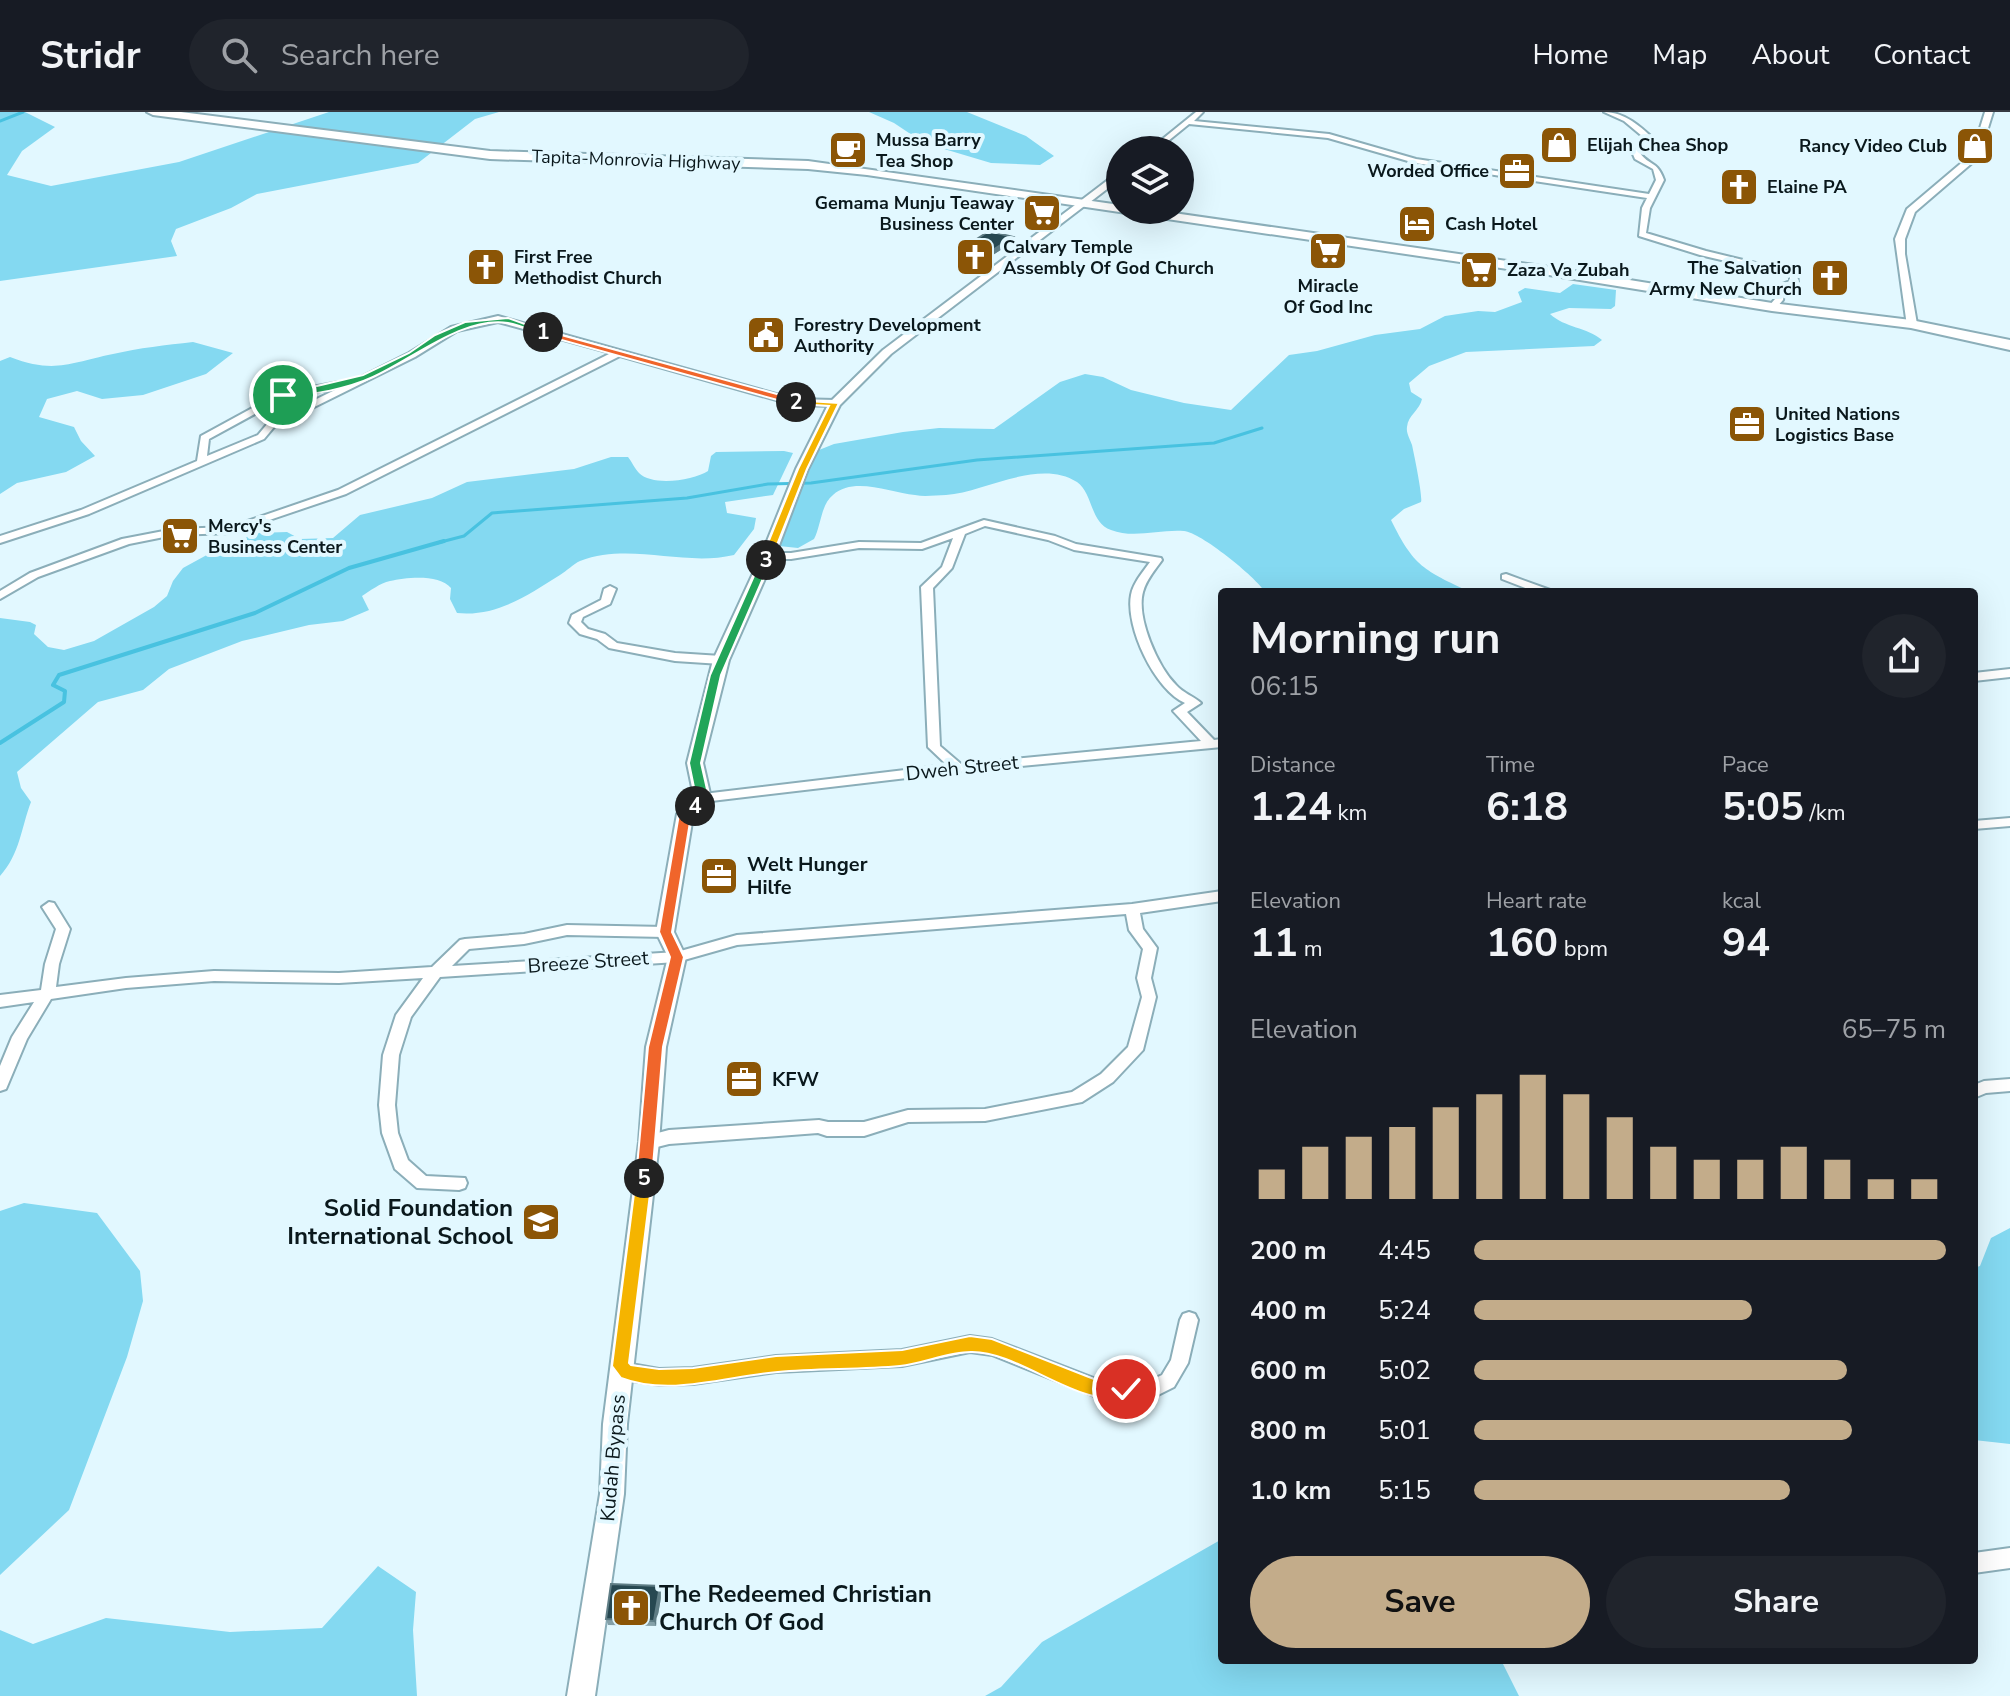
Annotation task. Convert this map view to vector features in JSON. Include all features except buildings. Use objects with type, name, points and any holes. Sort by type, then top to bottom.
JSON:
[{"type":"highway","name":"Tapita-Monrovia Highway","points":[[153,112],[490,155],[808,165],[1106,208]]},
{"type":"highway","name":"Tapita-Monrovia Highway","points":[[1194,220],[1658,287],[1772,307],[1911,324],[2010,345]]},
{"type":"street","points":[[1170,136],[1200,112]]},
{"type":"street","points":[[1607,112],[1626,120],[1652,141],[1636,152],[1638,157],[1656,168],[1660,180],[1651,196],[1642,234],[1794,275],[1794,283],[1781,286],[1779,300],[1772,307]]},
{"type":"street","points":[[1911,324],[1900,254],[1900,239],[1905,225],[1914,206],[1976,155],[1989,112]]},
{"type":"street","points":[[1188,122],[1329,136],[1415,161],[1651,196]]},
{"type":"street","points":[[677,957],[665,932],[685,814],[703,798],[695,763],[721,660],[797,482],[835,403],[887,352],[1106,186]]},
{"type":"street","points":[[0,540],[85,512],[261,437],[271,425],[412,355],[454,329],[498,319],[794,402],[835,403]]},
{"type":"street","points":[[0,596],[34,575],[126,541],[174,532],[231,530],[342,492],[619,353]]},
{"type":"street","points":[[202,462],[204,438],[269,402],[283,395],[318,391],[366,377]]},
{"type":"street","points":[[768,556],[791,556],[859,545],[922,546],[984,523],[1051,538],[1074,547],[1157,560],[1136,595],[1136,612],[1162,675],[1176,693],[1195,703],[1179,711],[1217,744]]},
{"type":"street","points":[[958,768],[934,747],[927,587],[947,568],[960,533]]},
{"type":"street","points":[[1506,577],[1535,588]]},
{"type":"street","points":[[610,589],[601,606],[578,615],[575,623],[584,632],[601,636],[613,646],[640,652],[721,660]]},
{"type":"street","points":[[1978,677],[2010,673]]},
{"type":"street","name":"Dweh Street","points":[[703,798],[958,768],[1217,744]]},
{"type":"street","points":[[1978,825],[2010,822]]},
{"type":"street","name":"Breeze Street","points":[[0,1001],[48,992],[214,976],[339,978],[677,957],[737,940],[1132,909],[1218,897]]},
{"type":"street","points":[[0,1085],[20,1037],[48,992],[52,964],[63,929],[49,907]]},
{"type":"street","points":[[649,1142],[669,1137],[819,1126],[827,1129],[864,1129],[908,1116],[985,1115],[1076,1098],[1107,1078],[1135,1050],[1145,1021],[1149,997],[1144,978],[1150,948],[1136,930],[1132,909]]},
{"type":"street","points":[[459,1183],[423,1183],[401,1164],[390,1133],[387,1105],[391,1055],[404,1015],[434,974],[465,944],[524,939],[567,930],[665,932]]},
{"type":"street","name":"Kudah Bypass","points":[[581,1696],[612,1494],[620,1366],[649,1142],[656,1047],[677,957]]},
{"type":"street","points":[[1978,1090],[2010,1085]]},
{"type":"street","points":[[620,1366],[627,1372],[659,1377],[693,1376],[776,1364],[902,1358],[970,1344],[992,1347],[1104,1391],[1148,1391],[1168,1381],[1179,1363],[1189,1320]]},
{"type":"street","points":[[1978,1562],[2010,1558]]},
{"type":"shaded area","points":[[0,112],[25,112],[55,127],[22,151],[7,175],[51,186],[179,162],[329,112],[499,112],[475,119],[418,163],[257,194],[231,208],[176,229],[171,241],[177,256],[0,281]]},
{"type":"shaded area","points":[[869,112],[967,112],[1026,136],[1054,156],[1040,165],[991,163],[924,143],[894,123]]},
{"type":"shaded area","points":[[1573,284],[1616,290],[1615,306],[1611,309],[1569,308],[1550,314],[1602,340],[1594,346],[1466,352],[1429,366],[1409,383],[1411,392],[1422,399],[1409,419],[1407,429],[1421,502],[1404,509],[1391,520],[1414,558],[1431,572],[1462,588],[1262,588],[1227,556],[1192,533],[1129,534],[1111,530],[1099,521],[1086,493],[1077,482],[1046,473],[1012,478],[946,495],[919,496],[862,486],[842,489],[829,499],[814,539],[798,548],[779,546],[775,538],[814,452],[834,444],[939,428],[994,429],[1060,382],[1085,374],[1103,377],[1131,390],[1231,410],[1289,355],[1317,351],[1375,335],[1420,329],[1445,316],[1495,312],[1522,302],[1518,292],[1525,288],[1560,293]]},
{"type":"shaded area","points":[[193,342],[233,353],[206,374],[143,395],[102,399],[77,391],[47,399],[39,417],[74,427],[81,441],[95,456],[66,472],[17,483],[0,494],[0,361],[10,357],[39,365],[62,365],[133,350]]},
{"type":"shaded area","points":[[716,452],[793,453],[773,495],[725,502],[727,513],[756,518],[754,529],[734,555],[715,558],[638,554],[599,556],[577,562],[512,603],[472,613],[457,613],[450,599],[451,588],[439,580],[414,578],[390,581],[362,596],[369,610],[343,621],[309,625],[242,641],[169,669],[143,690],[98,702],[17,772],[21,788],[31,802],[16,850],[0,876],[0,618],[36,625],[34,634],[48,647],[64,650],[94,641],[154,607],[167,596],[183,568],[225,545],[257,533],[287,532],[300,539],[333,538],[360,515],[432,498],[467,482],[574,469],[611,457],[628,457],[645,477],[674,481],[708,471],[711,456]]},
{"type":"shaded area","points":[[24,1203],[97,1213],[140,1271],[143,1301],[127,1357],[69,1510],[0,1575],[0,1211]]},
{"type":"shaded area","points":[[2010,1228],[2010,1444],[1978,1440],[1978,1267],[1991,1238]]},
{"type":"shaded area","points":[[1218,1541],[1218,1664],[1503,1664],[1519,1696],[985,1696],[1001,1687],[1042,1642]]},
{"type":"shaded area","points":[[378,1566],[416,1592],[413,1630],[417,1696],[0,1696],[0,1630],[33,1644],[106,1618],[230,1632],[322,1628]]},
{"type":"waterway","points":[[0,121],[23,112]]},
{"type":"waterway","points":[[437,543],[464,536],[492,513],[687,498],[768,484],[811,483],[977,460],[1214,443],[1262,428]]},
{"type":"waterway","points":[[0,743],[64,702],[65,691],[53,685],[59,675],[255,613],[349,568],[444,541]]},
{"type":"place","name":"Elijah Chea Shop","points":[[1559,145]]},
{"type":"place","name":"Rancy Video Club","points":[[1975,146]]},
{"type":"place","name":"Mussa Barry Tea Shop","points":[[848,150]]},
{"type":"place","name":"Worded Office","points":[[1517,171]]},
{"type":"place","name":"Elaine PA","points":[[1739,187]]},
{"type":"place","name":"Gemama Munju Teaway Business Center","points":[[1042,213]]},
{"type":"place","name":"Cash Hotel","points":[[1417,224]]},
{"type":"place","name":"Miracle Of God Inc","points":[[1328,251]]},
{"type":"place","name":"Calvary Temple Assembly Of God Church","points":[[975,257]]},
{"type":"place","name":"First Free Methodist Church","points":[[486,267]]},
{"type":"place","name":"Zaza Va Zubah","points":[[1479,270]]},
{"type":"place","name":"The Salvation Army New Church","points":[[1830,278]]},
{"type":"place","name":"Forestry Development Authority","points":[[766,335]]},
{"type":"place","name":"United Nations Logistics Base","points":[[1747,424]]},
{"type":"place","name":"Mercy's Business Center","points":[[180,536]]},
{"type":"place","name":"Welt Hunger Hilfe","points":[[719,876]]},
{"type":"place","name":"KFW","points":[[744,1079]]},
{"type":"place","name":"Solid Foundation International School","points":[[541,1222]]},
{"type":"place","name":"The Redeemed Christian Church Of God","points":[[631,1608]]},
{"type":"route","points":[[283,395],[318,391],[366,377],[412,355],[454,329],[498,319],[794,402],[835,403],[802,469],[768,556],[721,660],[702,727],[695,763],[703,798],[685,814],[665,932],[677,957],[656,1047],[649,1142],[620,1366],[627,1372],[659,1377],[693,1376],[776,1364],[902,1358],[970,1344],[992,1347],[1104,1391],[1126,1389]]}]
